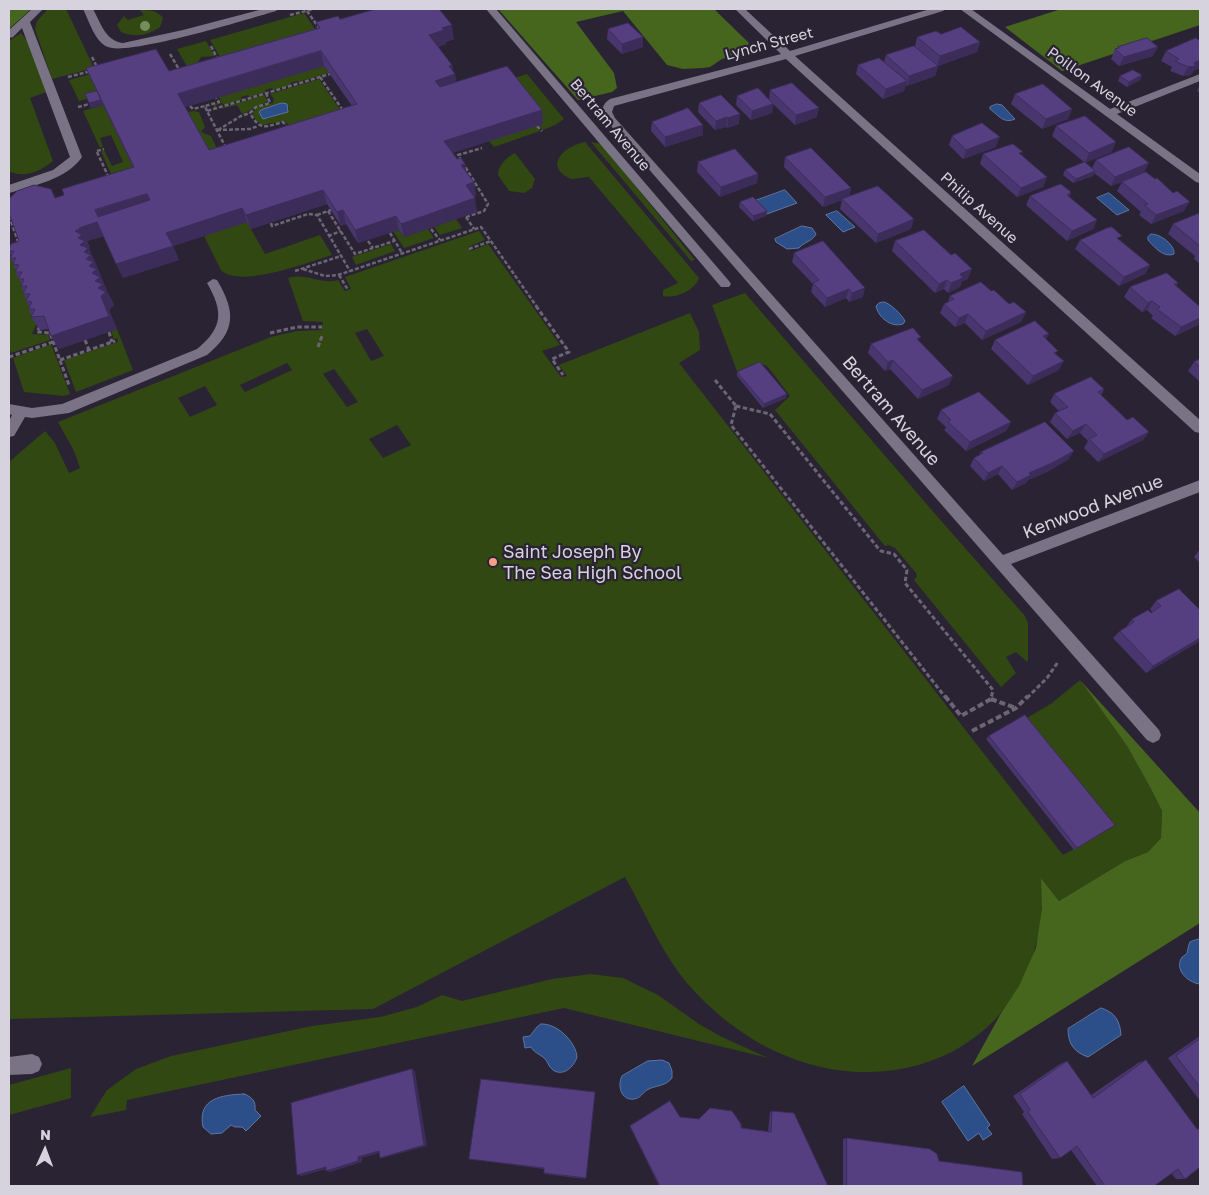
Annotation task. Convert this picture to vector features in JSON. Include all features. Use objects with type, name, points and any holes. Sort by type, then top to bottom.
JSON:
[{"type":"street","points":[[9,35],[38,9]]},
{"type":"street","points":[[88,9],[106,41],[112,45],[135,45],[273,9]]},
{"type":"street","name":"Bertram Avenue","points":[[491,9],[725,284]]},
{"type":"street","name":"Philip Avenue","points":[[740,9],[788,55],[1200,428]]},
{"type":"street","name":"Lynch Street","points":[[606,108],[614,101],[788,55],[940,9]]},
{"type":"street","name":"Poillon Avenue","points":[[966,9],[1200,179]]},
{"type":"street","points":[[9,189],[70,166],[74,162],[76,154],[24,20]]},
{"type":"street","points":[[1110,113],[1200,78]]},
{"type":"street","name":"Bertram Avenue","points":[[606,108],[610,119],[1153,735]]},
{"type":"street","points":[[9,177],[29,182]]},
{"type":"street","points":[[9,432],[15,411],[49,412],[77,404],[202,352],[213,344],[224,326],[226,307],[222,296],[213,283]]},
{"type":"street","name":"Kenwood Avenue","points":[[1000,562],[1200,486]]},
{"type":"street","points":[[9,1066],[32,1064]]},
{"type":"path","points":[[307,10],[324,35]]},
{"type":"path","points":[[210,45],[218,58],[215,64]]},
{"type":"path","points":[[173,59],[183,76]]},
{"type":"path","points":[[208,111],[330,74]]},
{"type":"path","points":[[320,77],[345,114],[348,113]]},
{"type":"path","points":[[217,130],[250,113],[256,107],[270,103],[266,94]]},
{"type":"path","points":[[190,106],[192,109],[219,102],[216,98]]},
{"type":"path","points":[[78,107],[89,104]]},
{"type":"path","points":[[204,106],[228,151]]},
{"type":"path","points":[[250,113],[258,126]]},
{"type":"path","points":[[217,130],[250,128],[283,122],[291,132]]},
{"type":"path","points":[[537,126],[542,131]]},
{"type":"path","points":[[97,151],[104,148]]},
{"type":"path","points":[[453,157],[482,148]]},
{"type":"path","points":[[458,156],[488,204],[484,211],[466,217],[474,229]]},
{"type":"path","points":[[271,223],[272,226],[307,213],[317,215],[330,211],[355,254],[394,241]]},
{"type":"path","points":[[317,215],[350,271]]},
{"type":"path","points":[[9,216],[22,253]]},
{"type":"path","points":[[303,269],[325,276],[340,275],[481,227],[569,352],[552,359],[563,376]]},
{"type":"path","points":[[431,229],[440,240]]},
{"type":"path","points":[[328,236],[341,232]]},
{"type":"path","points":[[390,233],[402,253]]},
{"type":"path","points":[[368,241],[373,248]]},
{"type":"path","points":[[469,249],[491,241]]},
{"type":"path","points":[[295,271],[341,256]]},
{"type":"path","points":[[340,275],[348,290]]},
{"type":"path","points":[[41,323],[36,332],[50,332],[77,404]]},
{"type":"path","points":[[270,333],[297,327],[322,327]]},
{"type":"path","points":[[60,360],[113,341],[109,332]]},
{"type":"path","points":[[318,347],[322,336]]},
{"type":"path","points":[[86,340],[89,350]]},
{"type":"path","points":[[9,357],[53,342]]},
{"type":"path","points":[[715,380],[736,406],[770,414],[878,548],[881,551],[894,554],[907,570],[905,583],[993,690],[992,699]]},
{"type":"path","points":[[736,406],[731,425],[961,716],[992,699],[1016,708]]},
{"type":"path","points":[[972,731],[1016,708],[1047,678],[1059,661],[1068,639]]},
{"type":"green space","points":[[9,9],[31,9],[9,29]]},
{"type":"green space","points":[[48,9],[66,9],[94,68],[52,79],[35,29],[37,21]]},
{"type":"green space","points":[[498,9],[714,9],[749,43],[747,47],[751,50],[722,59],[710,67],[683,69],[667,65],[623,11],[576,22],[614,73],[617,88],[612,92],[578,100]]},
{"type":"green space","points":[[1061,9],[1200,9],[1200,25],[1062,71],[1005,27]]},
{"type":"green space","points":[[140,10],[153,11],[161,15],[163,18],[160,27],[142,35],[131,35],[121,32],[117,25],[124,16],[128,20],[144,15]]},
{"type":"green space","points":[[304,13],[324,42],[223,62],[210,40]]},
{"type":"green space","points":[[21,33],[28,42],[46,92],[30,98],[53,161],[38,171],[26,174],[9,171],[9,41]]},
{"type":"green space","points":[[206,41],[215,56],[201,57],[197,64],[189,70],[177,49]]},
{"type":"green space","points":[[157,55],[99,96],[79,101],[69,80]]},
{"type":"green space","points":[[324,66],[329,73],[290,83],[291,85],[273,90],[272,88],[265,90],[266,92],[249,97],[248,95],[241,97],[242,99],[224,105],[222,103],[214,108],[213,105],[221,102],[219,97]]},
{"type":"green space","points":[[527,74],[564,119],[543,130],[539,125],[543,124],[508,80]]},
{"type":"green space","points":[[319,79],[343,114],[292,129],[285,121],[261,125],[253,116],[253,112],[258,107],[273,103],[274,99],[270,94]],"holes":[[[282,103],[289,108],[288,112],[267,119],[261,115],[265,108]]]},
{"type":"green space","points":[[264,95],[268,101],[242,114],[237,105],[215,110]]},
{"type":"green space","points":[[103,105],[133,167],[111,174],[101,151],[104,150],[112,166],[123,162],[111,135],[100,138],[103,147],[100,148],[83,111]]},
{"type":"green space","points":[[186,112],[199,112],[205,127],[201,132],[211,136],[217,149],[208,153]]},
{"type":"green space","points":[[536,126],[540,131],[494,147],[489,141]]},
{"type":"green space","points":[[585,142],[699,278],[689,290],[679,295],[663,296],[663,290],[678,283],[589,177],[571,179],[558,168],[560,157],[564,152],[577,144]]},
{"type":"green space","points":[[591,142],[602,144],[695,260],[691,261]]},
{"type":"green space","points":[[515,153],[535,179],[532,188],[524,193],[509,191],[498,175],[498,171],[504,162]]},
{"type":"green space","points":[[456,219],[462,228],[440,235],[434,227]]},
{"type":"green space","points":[[247,222],[265,254],[320,235],[332,255],[275,272],[243,277],[230,275],[221,270],[204,236]]},
{"type":"green space","points":[[428,229],[434,238],[404,248],[393,231],[399,230],[404,237]]},
{"type":"green space","name":"Saint Joseph By The Sea High School","points":[[479,231],[485,240],[468,247],[471,251],[488,244],[560,345],[542,351],[561,377],[567,376],[559,365],[690,313],[699,332],[700,350],[679,363],[1063,855],[1111,828],[1112,821],[1027,718],[1052,703],[1080,680],[1127,746],[1151,789],[1162,811],[1161,838],[1148,852],[1125,861],[1059,901],[1042,879],[1037,940],[1017,991],[985,1030],[943,1056],[894,1070],[841,1071],[788,1057],[736,1028],[705,1002],[679,973],[658,939],[625,877],[373,1009],[9,1019],[9,462],[45,431],[55,443],[69,473],[80,468],[74,451],[58,422],[271,337],[297,331],[321,330],[323,322],[303,321],[288,278],[301,276],[326,281],[338,280],[345,291],[351,289],[345,277]],"holes":[[[367,329],[384,356],[371,361],[355,333]],[[287,363],[292,370],[245,392],[240,385]],[[334,369],[358,402],[347,407],[323,374]],[[205,386],[217,405],[190,417],[178,398]],[[397,425],[411,445],[383,458],[369,439]]]},
{"type":"green space","points":[[391,244],[395,251],[356,265],[352,257]]},
{"type":"green space","points":[[17,256],[41,315],[32,334],[48,335],[50,340],[11,353],[9,346],[9,259]]},
{"type":"green space","points":[[745,293],[1025,616],[1028,623],[1028,660],[1027,662],[1016,652],[1006,657],[1016,673],[1001,687],[914,580],[917,576],[916,573],[895,548],[889,545],[885,546],[775,410],[790,396],[768,367],[758,364],[737,371],[712,305]]},
{"type":"green space","points":[[117,329],[133,370],[76,392],[64,360],[118,342],[117,338],[114,339],[111,331]]},
{"type":"green space","points":[[51,344],[70,394],[64,396],[24,392],[13,358]]},
{"type":"green space","points":[[1080,680],[1200,813],[1200,923],[972,1066],[1000,1015],[1019,986],[1036,948],[1042,908],[1041,878],[1059,901],[1125,861],[1148,852],[1161,838],[1162,811],[1151,789],[1127,746]]},
{"type":"green space","points":[[591,974],[623,978],[658,995],[699,1024],[720,1036],[768,1058],[564,1008],[127,1100],[126,1110],[90,1117],[107,1090],[136,1069],[171,1056],[312,1026],[380,1017],[417,1007],[442,995],[462,1001],[552,979]]},
{"type":"green space","points":[[71,1068],[71,1098],[9,1115],[9,1085]]},
{"type":"water","points":[[282,103],[287,104],[288,112],[263,119],[259,112],[261,110]]},
{"type":"water","points":[[997,104],[1002,105],[1015,119],[1008,121],[999,117],[990,109],[990,107]]},
{"type":"water","points":[[785,190],[797,203],[767,214],[755,201]]},
{"type":"water","points":[[1109,193],[1129,210],[1117,215],[1097,198]]},
{"type":"water","points":[[837,211],[855,227],[843,232],[826,215]]},
{"type":"water","points":[[802,226],[812,228],[816,234],[799,248],[787,249],[776,242],[775,239]]},
{"type":"water","points":[[1151,234],[1155,234],[1167,241],[1172,247],[1174,254],[1167,255],[1157,249],[1148,240]]},
{"type":"water","points":[[884,302],[901,316],[905,321],[903,324],[890,323],[882,318],[876,306]]},
{"type":"water","points":[[1200,939],[1200,984],[1184,976],[1181,972],[1180,963],[1181,958],[1187,953],[1190,942]]},
{"type":"water","points":[[1101,1008],[1110,1012],[1116,1018],[1121,1035],[1088,1057],[1079,1053],[1073,1047],[1069,1039],[1068,1029]]},
{"type":"water","points":[[541,1024],[559,1030],[565,1034],[573,1045],[577,1057],[568,1070],[557,1072],[553,1070],[546,1060],[531,1047],[525,1048],[523,1037],[530,1036]]},
{"type":"water","points":[[662,1060],[669,1063],[672,1078],[666,1083],[650,1088],[640,1097],[626,1098],[620,1088],[622,1076],[648,1061]]},
{"type":"water","points":[[964,1086],[990,1125],[987,1128],[992,1134],[983,1140],[979,1133],[968,1141],[942,1102]]},
{"type":"water","points":[[244,1094],[253,1100],[255,1110],[261,1116],[246,1131],[242,1127],[231,1125],[222,1133],[211,1134],[203,1127],[202,1117],[208,1104],[220,1097]]},
{"type":"building","points":[[376,9],[439,9],[452,25],[429,35],[452,65],[449,66],[455,74],[435,81],[440,87],[507,66],[542,110],[444,141],[457,159],[461,158],[465,164],[461,165],[474,182],[466,185],[475,198],[401,224],[396,216],[355,230],[343,210],[337,212],[323,190],[246,215],[242,208],[166,233],[173,246],[116,264],[97,222],[75,231],[82,235],[78,238],[85,241],[80,245],[88,248],[84,252],[91,255],[86,259],[94,262],[89,266],[97,269],[92,273],[100,277],[95,281],[103,284],[98,288],[106,292],[101,296],[109,316],[51,336],[44,316],[31,317],[35,309],[28,309],[32,302],[26,301],[30,294],[23,294],[27,286],[21,286],[24,279],[18,279],[22,272],[15,272],[19,265],[13,264],[16,258],[10,258],[14,251],[9,251],[11,244],[19,241],[9,213],[9,199],[17,191],[34,185],[51,189],[55,198],[64,195],[62,189],[134,167],[86,68],[156,49],[169,71],[320,28],[316,22],[338,16],[340,19]],"holes":[[[321,51],[357,104],[209,150],[178,94]],[[147,194],[150,200],[98,217],[95,210]]]},
{"type":"building","points":[[628,23],[643,37],[622,44],[608,29]]},
{"type":"building","points":[[961,27],[980,42],[940,56],[917,37],[936,31],[941,34]]},
{"type":"building","points":[[1147,38],[1158,47],[1124,57],[1115,49],[1118,47]]},
{"type":"building","points":[[1196,38],[1200,41],[1200,60],[1194,63],[1196,66],[1188,67],[1175,61],[1179,59],[1166,51]]},
{"type":"building","points":[[914,46],[938,66],[909,76],[886,55]]},
{"type":"building","points":[[879,58],[907,81],[886,89],[858,65]]},
{"type":"building","points":[[1133,70],[1142,75],[1129,82],[1120,76]]},
{"type":"building","points":[[792,83],[819,108],[796,115],[770,90]]},
{"type":"building","points":[[1043,84],[1072,109],[1046,119],[1015,94]]},
{"type":"building","points":[[758,88],[773,104],[752,111],[737,96]]},
{"type":"building","points":[[97,91],[101,100],[89,103],[85,94]]},
{"type":"building","points":[[721,95],[740,114],[716,121],[699,103]]},
{"type":"building","points":[[688,108],[703,125],[665,137],[652,122]]},
{"type":"building","points":[[1085,116],[1116,142],[1089,153],[1056,126]]},
{"type":"building","points":[[982,123],[1000,137],[966,150],[952,136]]},
{"type":"building","points":[[1013,144],[1023,152],[1019,153],[1047,177],[1021,188],[983,154]]},
{"type":"building","points":[[1129,147],[1149,163],[1115,177],[1096,160]]},
{"type":"building","points":[[811,148],[851,188],[825,197],[785,157]]},
{"type":"building","points":[[735,149],[758,174],[721,187],[698,162]]},
{"type":"building","points":[[1085,162],[1095,171],[1076,179],[1065,170]]},
{"type":"building","points":[[1146,172],[1155,179],[1157,178],[1173,193],[1177,191],[1190,202],[1156,215],[1144,205],[1148,204],[1122,182]]},
{"type":"building","points":[[1061,184],[1071,192],[1067,195],[1097,220],[1072,231],[1030,196]]},
{"type":"building","points":[[878,186],[914,219],[878,234],[842,199]]},
{"type":"building","points":[[753,197],[767,211],[753,216],[740,202]]},
{"type":"building","points":[[1200,213],[1200,246],[1173,224]]},
{"type":"building","points":[[1112,227],[1122,236],[1117,238],[1150,265],[1124,277],[1080,240]]},
{"type":"building","points":[[924,230],[951,255],[955,253],[972,269],[960,274],[963,278],[951,283],[947,280],[939,284],[895,241]]},
{"type":"building","points":[[823,241],[865,288],[852,293],[849,289],[827,298],[813,283],[819,280],[794,253]]},
{"type":"building","points":[[1167,273],[1178,283],[1174,284],[1200,307],[1200,318],[1181,327],[1157,309],[1160,307],[1152,301],[1148,303],[1130,287]]},
{"type":"building","points":[[981,282],[991,291],[994,290],[1009,304],[1014,302],[1026,312],[986,331],[968,314],[959,318],[944,304],[954,299],[950,296]]},
{"type":"building","points":[[1035,321],[1049,334],[1043,336],[1058,351],[1054,353],[1064,361],[1033,376],[995,340]]},
{"type":"building","points":[[913,328],[921,337],[917,339],[953,376],[922,390],[893,360],[888,362],[871,344]]},
{"type":"building","points":[[1200,359],[1200,367],[1194,362]]},
{"type":"building","points":[[760,362],[787,394],[764,404],[737,372]]},
{"type":"building","points":[[1091,377],[1104,389],[1098,392],[1127,420],[1133,417],[1149,432],[1104,454],[1089,439],[1097,435],[1086,424],[1073,431],[1055,413],[1068,407],[1054,394]]},
{"type":"building","points":[[979,392],[1011,422],[970,442],[948,422],[951,420],[941,410]]},
{"type":"building","points":[[1045,422],[1074,451],[1029,473],[1031,475],[1017,482],[1002,466],[988,473],[974,458],[983,453],[981,452]]},
{"type":"building","points":[[1179,589],[1200,610],[1200,638],[1153,666],[1120,631],[1134,622],[1132,619],[1148,610],[1151,613],[1161,606],[1156,601]]},
{"type":"building","points":[[1025,715],[1115,825],[1077,848],[989,736]]},
{"type":"building","points":[[1200,1039],[1200,1087],[1176,1056]]},
{"type":"building","points":[[1146,1060],[1197,1129],[1200,1129],[1200,1167],[1185,1179],[1178,1169],[1154,1186],[1105,1186],[1077,1146],[1060,1158],[1028,1112],[1030,1110],[1020,1094],[1067,1061],[1093,1098]]},
{"type":"building","points":[[412,1069],[424,1145],[380,1158],[379,1151],[358,1157],[358,1161],[326,1171],[326,1167],[297,1175],[291,1103]]},
{"type":"building","points":[[481,1079],[595,1092],[586,1178],[544,1173],[544,1168],[469,1159]]},
{"type":"building","points":[[670,1101],[680,1117],[699,1119],[710,1108],[732,1111],[741,1124],[741,1128],[771,1132],[772,1111],[794,1113],[828,1186],[660,1186],[630,1126]]},
{"type":"building","points":[[847,1138],[930,1149],[937,1154],[939,1161],[1022,1172],[1023,1186],[847,1186]]},
{"type":"place","name":"Saint Joseph By The Sea High School","points":[[493,562]]}]
